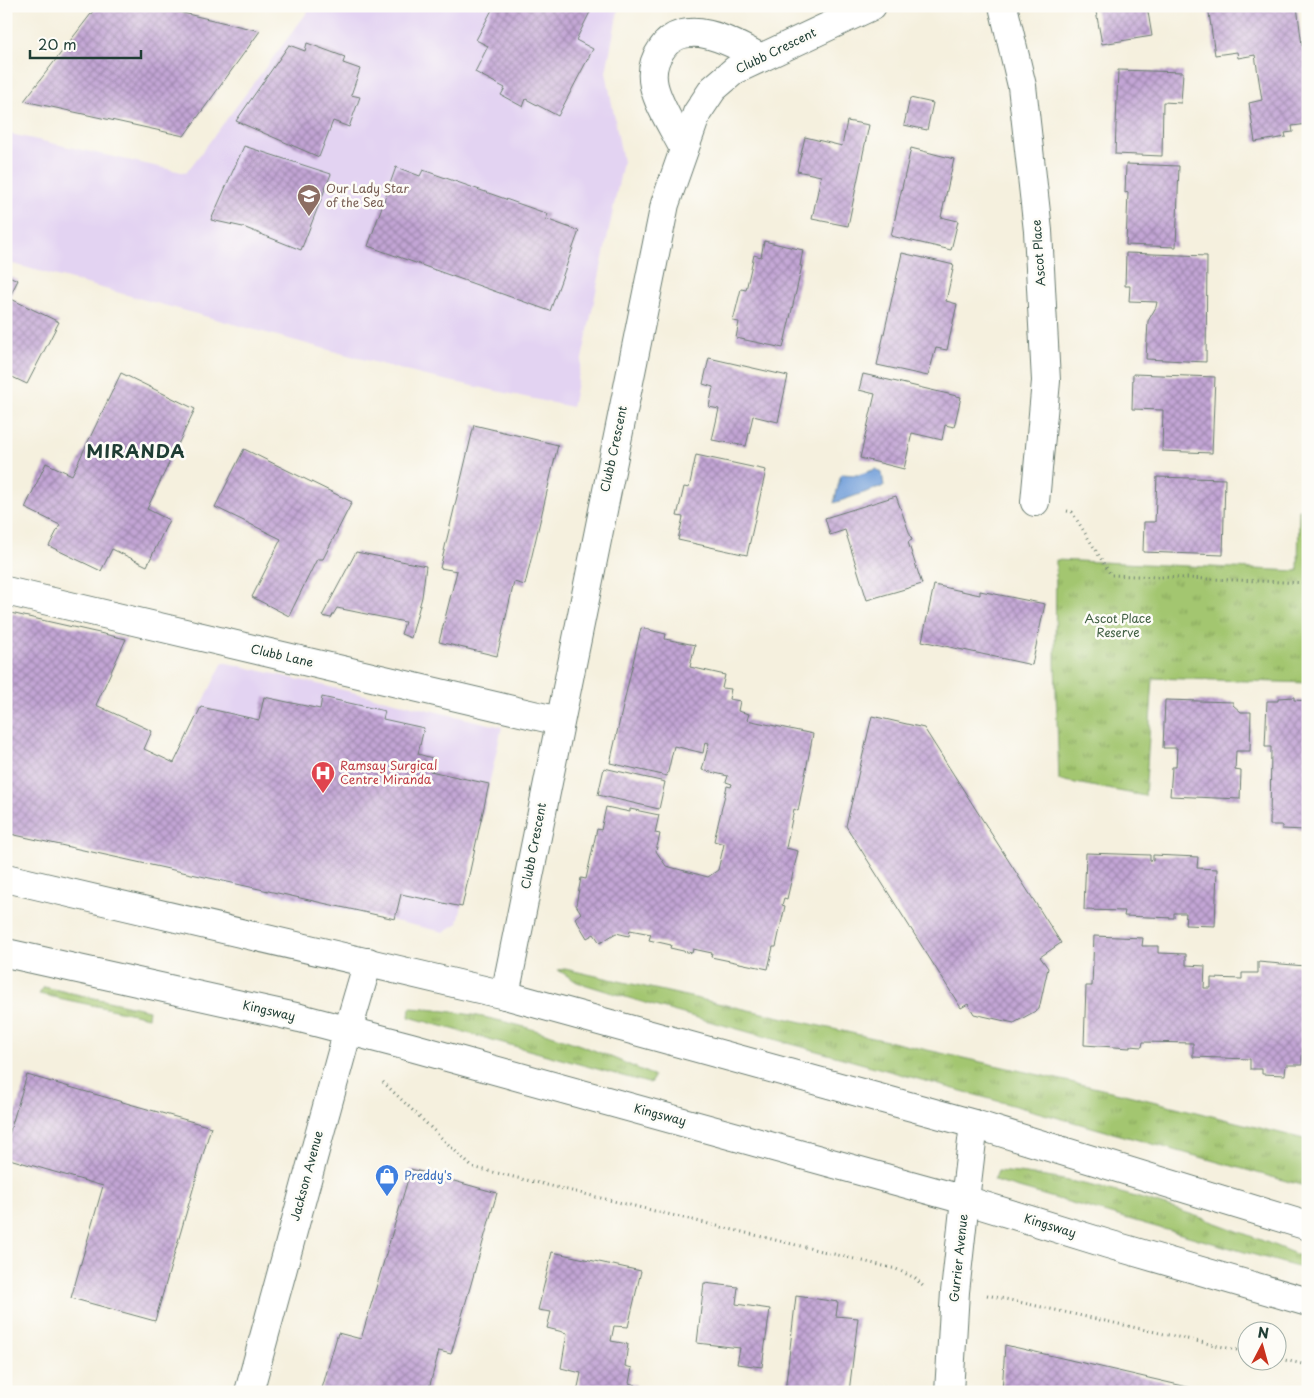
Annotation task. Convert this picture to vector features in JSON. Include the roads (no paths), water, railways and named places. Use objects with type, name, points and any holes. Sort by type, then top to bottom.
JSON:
[{"type":"main road","name":"Clubb Crescent","points":[[504,995],[665,204],[697,113],[713,89],[735,70],[872,6]]},
{"type":"main road","name":"Ascot Place","points":[[1003,6],[1022,86],[1038,231],[1046,381],[1035,502]]},
{"type":"main road","points":[[684,149],[654,86],[654,60],[667,40],[683,34],[703,32],[728,40],[761,58]]},
{"type":"main road","name":"Clubb Lane","points":[[6,591],[559,721]]},
{"type":"main road","points":[[6,878],[504,995],[974,1124],[1308,1226]]},
{"type":"main road","name":"Kingsway","points":[[6,952],[348,1030],[965,1200],[1308,1302]]},
{"type":"main road","name":"Jackson Avenue","points":[[249,1392],[368,962]]},
{"type":"main road","name":"Gurrier Avenue","points":[[949,1392],[955,1292],[974,1124]]},
{"type":"water","points":[[876,469],[882,473],[884,486],[834,503],[841,474],[858,475]]},
{"type":"place","name":"Our Lady Star of the Sea","points":[[309,217]]},
{"type":"place","name":"Ramsay Surgical Centre Miranda","points":[[323,794]]},
{"type":"place","name":"Preddy's","points":[[387,1197]]},
{"type":"district","name":"MIRANDA","points":[[136,452]]},
{"type":"park label","name":"Ascot Place Reserve","points":[[1118,626]]}]
